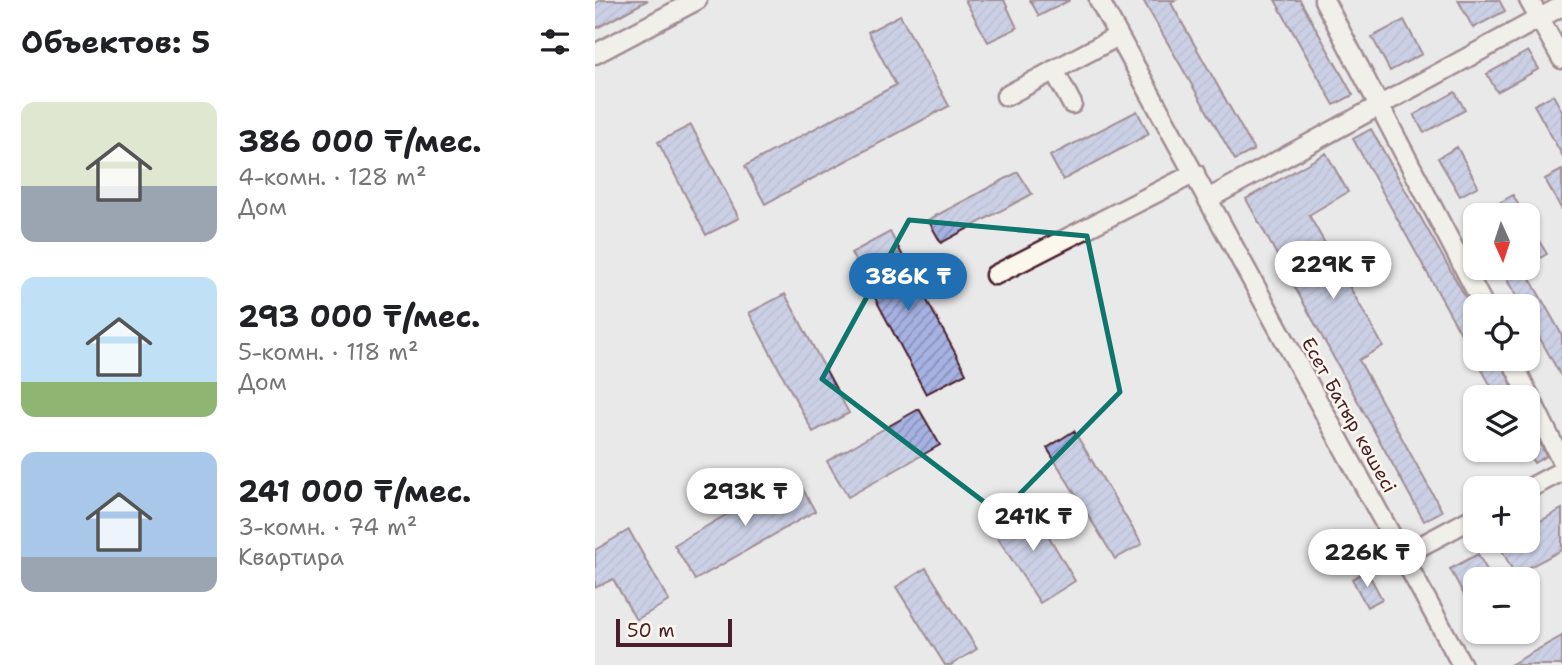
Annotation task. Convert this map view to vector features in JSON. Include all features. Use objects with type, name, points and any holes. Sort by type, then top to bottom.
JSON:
[{"type":"street","points":[[595,54],[698,0]]},
{"type":"street","name":"Есет Батыр көшесі","points":[[1099,0],[1462,665]]},
{"type":"street","points":[[1324,0],[1478,294]]},
{"type":"street","points":[[1529,0],[1562,59]]},
{"type":"street","points":[[1208,199],[1562,6]]},
{"type":"street","points":[[1006,96],[1118,36]]},
{"type":"street","points":[[1054,70],[1072,104]]},
{"type":"street","points":[[995,275],[1195,173]]},
{"type":"street","points":[[1517,371],[1562,462]]},
{"type":"street","points":[[1540,483],[1562,471]]},
{"type":"street","points":[[1402,556],[1463,523]]},
{"type":"highlighted area","points":[[909,220],[1087,236],[1120,392],[1000,514],[822,379]]},
{"type":"building","points":[[601,0],[648,0],[595,29],[595,3]]},
{"type":"building","points":[[965,0],[1004,0],[1017,28],[988,42]]},
{"type":"building","points":[[1030,0],[1070,0],[1039,16]]},
{"type":"building","points":[[1143,0],[1176,0],[1171,3],[1254,150],[1235,160]]},
{"type":"building","points":[[1275,0],[1300,0],[1353,95],[1334,105]]},
{"type":"building","points":[[1458,0],[1499,0],[1505,11],[1473,28]]},
{"type":"building","points":[[900,15],[949,106],[765,204],[745,166],[896,85],[868,32]]},
{"type":"building","points":[[1404,20],[1422,54],[1390,71],[1372,37]]},
{"type":"building","points":[[1528,51],[1539,69],[1497,92],[1487,74]]},
{"type":"building","points":[[1455,92],[1465,110],[1424,133],[1414,115]]},
{"type":"building","points":[[1553,95],[1562,111],[1562,155],[1534,105]]},
{"type":"building","points":[[1137,111],[1149,134],[1063,180],[1050,156]]},
{"type":"building","points":[[691,125],[739,218],[706,235],[658,142]]},
{"type":"building","points":[[1371,129],[1464,294],[1463,337],[1353,139]]},
{"type":"building","points":[[1457,147],[1478,186],[1460,196],[1438,158]]},
{"type":"building","points":[[1326,153],[1348,192],[1309,215],[1383,346],[1359,360],[1442,511],[1424,521],[1246,199]]},
{"type":"building","points":[[1562,170],[1562,210],[1545,179]]},
{"type":"building","points":[[1018,172],[1032,194],[941,243],[928,220]]},
{"type":"building","points":[[1513,195],[1517,203],[1499,203]]},
{"type":"building","points":[[890,232],[966,373],[926,394],[851,253]]},
{"type":"building","points":[[1540,243],[1547,254],[1540,258]]},
{"type":"building","points":[[1507,280],[1531,280],[1539,294],[1515,294]]},
{"type":"building","points":[[785,294],[849,413],[813,432],[749,313]]},
{"type":"building","points":[[1540,296],[1562,335],[1562,378],[1540,339]]},
{"type":"building","points":[[1483,371],[1505,371],[1512,385],[1490,385]]},
{"type":"building","points":[[919,409],[940,445],[848,497],[827,461]]},
{"type":"building","points":[[1074,431],[1142,544],[1115,559],[1047,448]]},
{"type":"building","points":[[1540,443],[1546,456],[1540,460]]},
{"type":"building","points":[[795,475],[815,511],[695,580],[674,545]]},
{"type":"building","points":[[1024,503],[1048,535],[1075,581],[1040,603],[990,526]]},
{"type":"building","points":[[1562,509],[1562,550],[1530,567],[1511,567],[1503,553],[1540,553],[1540,521]]},
{"type":"building","points":[[629,530],[669,601],[636,620],[613,579],[595,588],[595,550]]},
{"type":"building","points":[[1478,554],[1485,567],[1463,567],[1463,593],[1450,569]]},
{"type":"building","points":[[926,568],[977,649],[951,665],[945,665],[896,587]]},
{"type":"building","points":[[1367,571],[1382,599],[1367,607],[1352,579]]},
{"type":"building","points":[[1562,636],[1562,665],[1510,665]]}]
